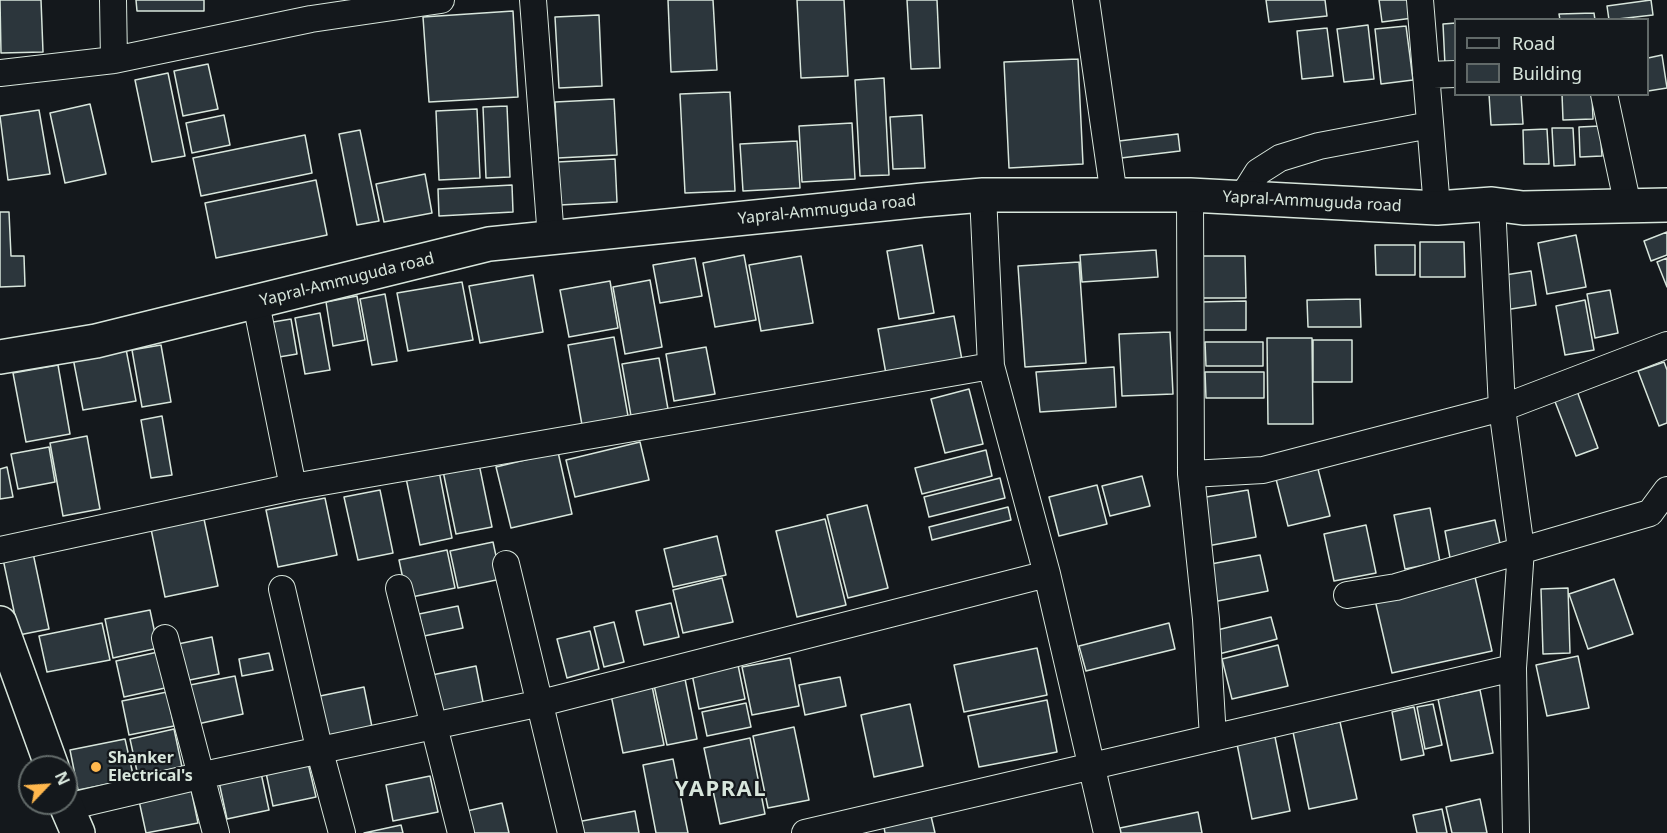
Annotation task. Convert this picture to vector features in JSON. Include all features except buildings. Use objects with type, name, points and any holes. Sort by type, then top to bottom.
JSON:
[{"type":"main road","name":"Yapral-Ammuguda road","points":[[0,357],[96,341],[489,244],[983,195],[1190,195],[1437,208],[1492,204],[1523,208],[1667,204]]},
{"type":"main road","points":[[0,623],[48,755]]},
{"type":"street","points":[[113,0],[114,60]]},
{"type":"street","points":[[0,73],[114,60],[311,9],[441,0]]},
{"type":"street","points":[[533,0],[551,238]]},
{"type":"street","points":[[1086,0],[1114,196]]},
{"type":"street","points":[[1420,0],[1437,208]]},
{"type":"street","points":[[1426,75],[1454,74]]},
{"type":"street","points":[[1604,96],[1628,206]]},
{"type":"street","points":[[1241,199],[1258,172],[1280,158],[1319,146],[1430,125]]},
{"type":"street","points":[[983,195],[991,366],[1047,574],[1090,768],[1107,833]]},
{"type":"street","points":[[1190,195],[1191,474],[1206,619],[1213,738]]},
{"type":"street","points":[[1492,204],[1502,408],[1514,482],[1521,549],[1513,668],[1516,833]]},
{"type":"street","points":[[256,303],[293,488]]},
{"type":"street","points":[[1191,474],[1263,470],[1502,408],[1667,345]]},
{"type":"street","points":[[0,550],[293,488],[991,366]]},
{"type":"street","points":[[1347,595],[1396,586],[1521,549],[1659,515],[1667,490]]},
{"type":"street","points":[[506,564],[572,833]]},
{"type":"street","points":[[78,812],[200,776],[541,703],[1047,574]]},
{"type":"street","points":[[399,588],[461,833]]},
{"type":"street","points":[[282,589],[320,752],[342,833]]},
{"type":"street","points":[[165,638],[216,833]]},
{"type":"street","points":[[805,833],[1513,668]]},
{"type":"place","name":"Shanker Electrical's","points":[[96,767]]},
{"type":"district","name":"YAPRAL","points":[[721,790]]}]
